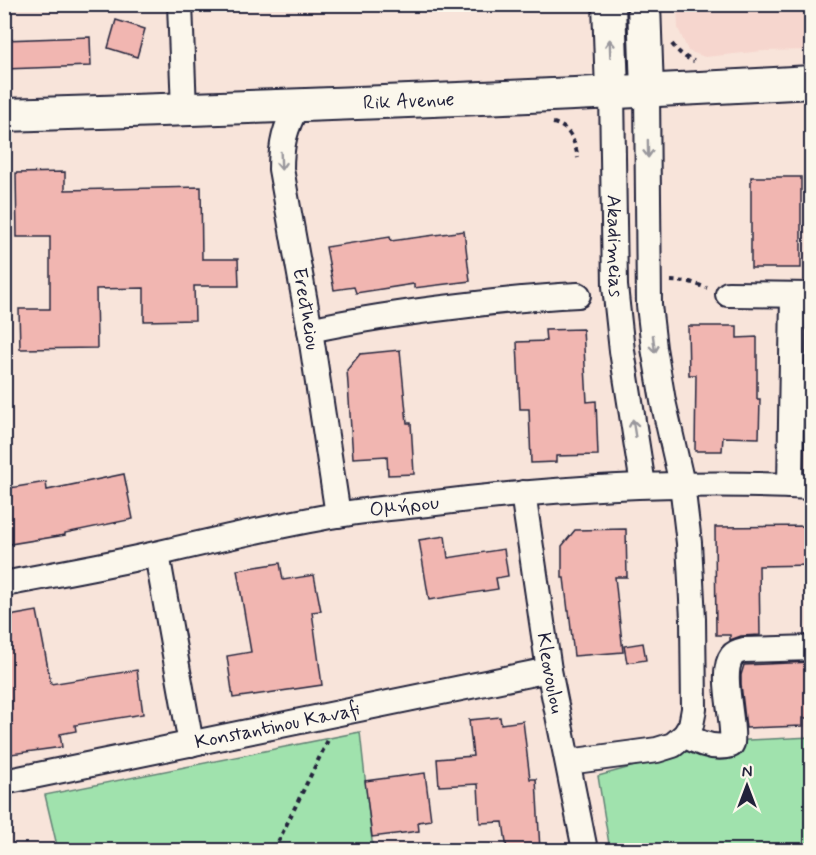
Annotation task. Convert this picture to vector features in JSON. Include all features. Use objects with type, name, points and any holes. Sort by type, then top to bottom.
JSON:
[{"type":"main road","name":"Akadimeias","points":[[609,4],[612,92]]},
{"type":"main road","name":"Akadimeias","points":[[644,4],[646,91]]},
{"type":"main road","name":"Rik Avenue","points":[[4,115],[297,106],[812,82]]},
{"type":"street","points":[[180,4],[184,110]]},
{"type":"street","name":"Akadimeias","points":[[646,91],[649,305],[654,348],[682,484],[690,543],[694,709],[691,724],[685,735]]},
{"type":"street","name":"Akadimeias","points":[[612,92],[615,286],[622,351],[644,485]]},
{"type":"street","name":"Erectheiou","points":[[297,106],[290,119],[281,149],[281,169],[310,330],[338,515]]},
{"type":"street","points":[[728,294],[802,295],[801,486]]},
{"type":"street","points":[[310,330],[426,310],[579,295]]},
{"type":"street","name":"Ομήρου","points":[[4,584],[338,515],[523,493],[644,485],[801,486]]},
{"type":"street","name":"Kleovoulou","points":[[523,493],[549,670],[585,850]]},
{"type":"street","points":[[157,554],[191,744]]},
{"type":"street","points":[[568,762],[657,750],[673,745],[685,735],[698,743],[722,748],[730,746],[732,743],[727,671],[732,656],[736,652],[753,650],[812,648]]},
{"type":"street","name":"Konstantinou Kavafi","points":[[4,782],[549,670]]},
{"type":"path","points":[[670,41],[687,58],[698,62]]},
{"type":"path","points":[[649,281],[690,282],[728,294]]},
{"type":"path","points":[[274,850],[341,713]]},
{"type":"shaded area","points":[[677,5],[811,5],[811,50],[763,51],[705,57],[688,51],[678,28]]},
{"type":"green space","points":[[360,732],[373,850],[58,850],[45,795]]},
{"type":"green space","points":[[811,737],[811,850],[610,850],[598,776],[726,741]]},
{"type":"building","points":[[116,20],[145,29],[137,57],[108,48]]},
{"type":"building","points":[[90,37],[91,66],[4,69],[4,40]]},
{"type":"building","points":[[65,172],[65,190],[201,187],[202,259],[238,259],[239,286],[194,286],[195,320],[144,321],[144,288],[96,289],[97,348],[20,349],[19,309],[50,309],[50,237],[17,237],[16,173]]},
{"type":"building","points":[[751,177],[801,177],[801,268],[751,268]]},
{"type":"building","points":[[464,231],[470,281],[414,288],[414,284],[356,293],[354,287],[334,290],[326,247],[390,237],[391,241]]},
{"type":"building","points":[[688,326],[737,326],[737,338],[757,337],[759,438],[723,437],[722,451],[695,451],[696,375],[689,375]]},
{"type":"building","points":[[583,329],[587,402],[596,401],[598,455],[556,456],[556,462],[531,463],[529,409],[520,409],[517,342],[546,341],[545,330]]},
{"type":"building","points":[[400,350],[407,423],[411,423],[414,474],[388,475],[387,456],[353,458],[347,370],[360,354]]},
{"type":"building","points":[[124,474],[133,519],[65,533],[65,535],[4,545],[4,489],[46,482],[47,490]]},
{"type":"building","points":[[812,526],[812,565],[759,566],[760,635],[741,636],[730,640],[730,635],[716,635],[715,527]]},
{"type":"building","points":[[626,529],[627,577],[615,577],[623,652],[574,656],[564,578],[562,578],[562,546],[575,530]]},
{"type":"building","points":[[445,536],[448,558],[504,549],[508,576],[496,578],[498,589],[429,600],[419,540]]},
{"type":"building","points":[[280,563],[283,580],[314,575],[321,611],[312,612],[322,685],[233,698],[227,656],[251,652],[237,570]]},
{"type":"building","points":[[37,611],[51,684],[137,670],[143,714],[75,725],[76,731],[60,734],[62,747],[4,755],[4,617]]},
{"type":"building","points":[[643,643],[646,660],[627,663],[624,646]]},
{"type":"building","points":[[812,662],[812,718],[803,718],[803,726],[746,728],[741,684],[744,665]]},
{"type":"building","points":[[500,717],[501,724],[523,721],[530,779],[536,779],[540,850],[507,850],[503,822],[480,823],[478,784],[439,786],[437,759],[473,756],[469,720]]},
{"type":"building","points":[[425,773],[431,820],[418,822],[419,831],[372,837],[365,781]]}]
